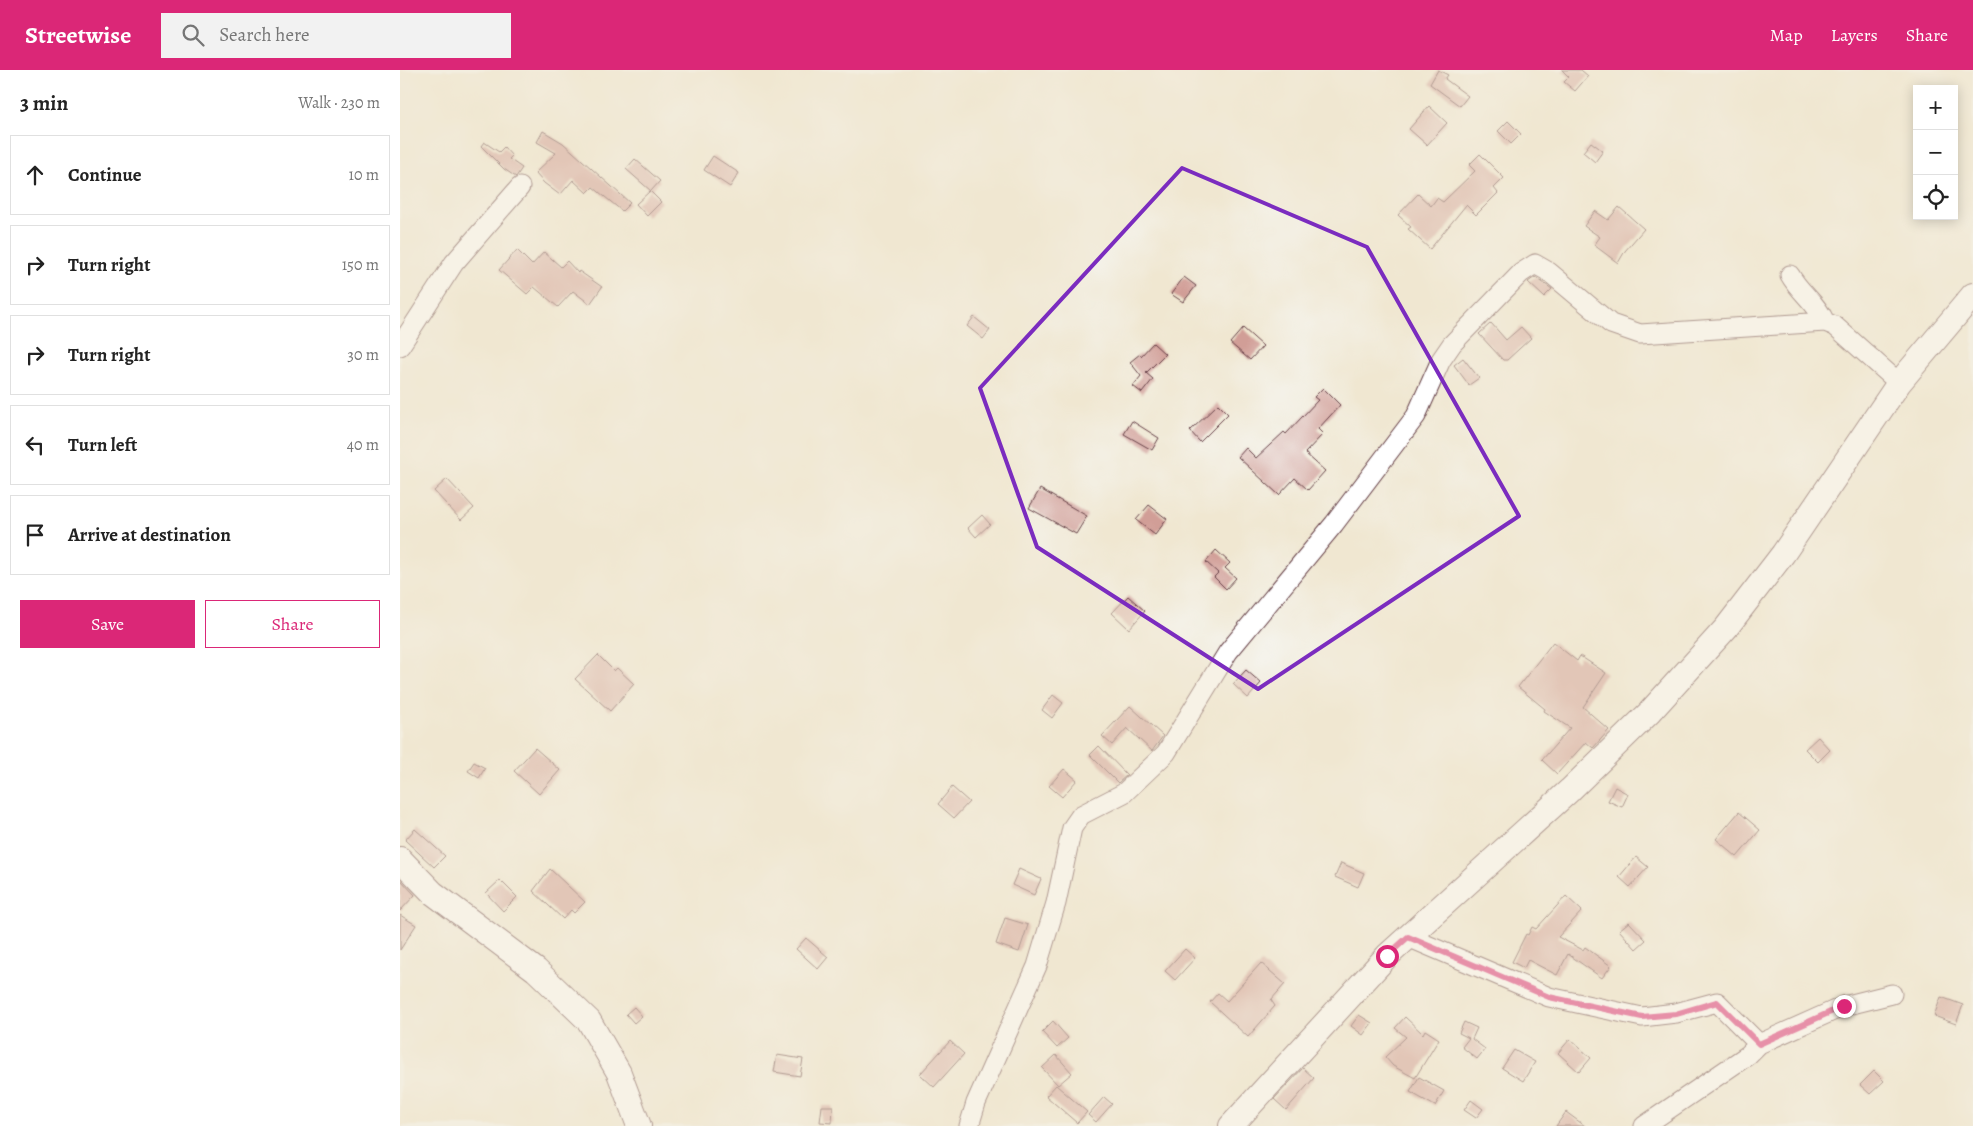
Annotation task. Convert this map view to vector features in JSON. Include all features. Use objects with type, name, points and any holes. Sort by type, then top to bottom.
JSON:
[{"type":"main road","points":[[1231,1126],[1387,956],[1570,790],[1635,727],[1726,628],[1783,554],[1899,383],[1973,295]]},
{"type":"main road","points":[[400,859],[432,893],[536,970],[589,1021],[619,1072],[639,1126]]},
{"type":"street","points":[[400,346],[454,262],[520,187]]},
{"type":"street","points":[[969,1126],[976,1103],[1036,966],[1056,904],[1072,828],[1081,816],[1124,792],[1166,753],[1228,652],[1334,524],[1416,416],[1441,360],[1452,344],[1521,273],[1535,264],[1549,272],[1611,324],[1640,334],[1824,322],[1835,326],[1899,383]]},
{"type":"street","points":[[1790,275],[1796,286],[1819,308],[1824,322]]},
{"type":"street","points":[[1408,937],[1549,997],[1642,1017],[1676,1014],[1717,1002],[1759,1044]]},
{"type":"street","points":[[1644,1126],[1748,1055],[1759,1044],[1844,1006],[1892,994]]},
{"type":"highlighted area","points":[[1182,168],[1367,247],[1519,516],[1258,689],[1037,547],[980,388]]},
{"type":"building","points":[[1438,70],[1448,75],[1445,79],[1468,96],[1460,106],[1430,84]]},
{"type":"building","points":[[1562,70],[1581,70],[1588,76],[1575,91],[1564,82],[1569,77]]},
{"type":"building","points":[[1429,106],[1447,123],[1427,145],[1409,129]]},
{"type":"building","points":[[1508,121],[1521,134],[1511,144],[1498,131]]},
{"type":"building","points":[[543,131],[563,143],[630,203],[622,211],[593,187],[587,193],[573,180],[560,195],[544,183],[535,173],[556,153],[537,142]]},
{"type":"building","points":[[484,142],[499,152],[504,147],[512,156],[509,159],[522,168],[516,177],[504,169],[481,146]]},
{"type":"building","points":[[1591,142],[1603,151],[1595,162],[1583,152]]},
{"type":"building","points":[[1480,154],[1504,178],[1494,188],[1498,193],[1476,215],[1466,205],[1430,249],[1408,229],[1411,227],[1398,215],[1418,194],[1431,206],[1437,198],[1443,202],[1475,171],[1469,165]]},
{"type":"building","points":[[713,156],[739,173],[730,187],[704,170]]},
{"type":"building","points":[[635,159],[660,181],[651,191],[626,169]]},
{"type":"building","points":[[650,191],[661,202],[647,216],[636,204]]},
{"type":"building","points":[[1619,207],[1644,229],[1625,251],[1618,263],[1594,245],[1600,237],[1584,226],[1595,211],[1608,220]]},
{"type":"building","points":[[517,250],[532,265],[544,252],[561,267],[567,261],[578,273],[579,271],[602,287],[590,304],[573,291],[558,307],[534,287],[527,294],[499,270]]},
{"type":"building","points":[[1184,277],[1196,286],[1183,302],[1171,294]]},
{"type":"building","points":[[1535,277],[1552,289],[1544,297],[1528,282]]},
{"type":"building","points":[[974,317],[990,330],[983,339],[967,326]]},
{"type":"building","points":[[1491,323],[1506,340],[1521,327],[1531,338],[1507,360],[1503,360],[1479,334]]},
{"type":"building","points":[[1243,328],[1263,346],[1250,360],[1230,343]]},
{"type":"building","points":[[1153,343],[1165,354],[1146,373],[1153,379],[1142,393],[1133,386],[1141,376],[1130,362],[1140,354],[1141,356]]},
{"type":"building","points":[[1463,358],[1479,378],[1469,385],[1454,365]]},
{"type":"building","points":[[1323,388],[1340,405],[1318,429],[1323,434],[1305,453],[1325,471],[1308,490],[1295,478],[1279,495],[1238,457],[1246,448],[1256,458],[1284,432],[1286,434],[1318,400],[1314,397]]},
{"type":"building","points":[[1218,404],[1228,414],[1200,442],[1190,431]]},
{"type":"building","points":[[1132,421],[1159,438],[1152,450],[1124,434]]},
{"type":"building","points":[[447,479],[474,508],[461,520],[434,491]]},
{"type":"building","points":[[1040,489],[1087,516],[1076,534],[1029,508]]},
{"type":"building","points":[[1149,505],[1167,519],[1155,535],[1136,520]]},
{"type":"building","points":[[982,515],[990,524],[976,537],[968,528]]},
{"type":"building","points":[[1216,550],[1230,563],[1225,568],[1236,578],[1226,589],[1214,577],[1218,573],[1206,562]]},
{"type":"building","points":[[1128,596],[1145,611],[1129,629],[1112,613]]},
{"type":"building","points":[[1553,642],[1577,661],[1580,656],[1606,673],[1583,707],[1609,730],[1593,748],[1586,742],[1557,774],[1542,760],[1570,728],[1544,711],[1545,709],[1518,687]]},
{"type":"building","points":[[598,655],[614,671],[617,668],[634,684],[610,711],[575,679]]},
{"type":"building","points":[[1246,670],[1261,683],[1248,698],[1233,684]]},
{"type":"building","points":[[1053,695],[1063,703],[1052,718],[1042,710]]},
{"type":"building","points":[[1130,706],[1163,736],[1152,751],[1127,728],[1112,745],[1102,736]]},
{"type":"building","points":[[1818,737],[1830,750],[1818,762],[1805,749]]},
{"type":"building","points":[[1099,746],[1127,775],[1118,783],[1090,755]]},
{"type":"building","points":[[535,748],[560,770],[539,794],[514,771]]},
{"type":"building","points":[[474,762],[485,768],[479,778],[468,771]]},
{"type":"building","points":[[1064,769],[1077,780],[1062,797],[1049,786]]},
{"type":"building","points":[[952,787],[969,802],[954,818],[938,804]]},
{"type":"building","points":[[1615,787],[1628,794],[1622,807],[1608,801]]},
{"type":"building","points":[[1739,812],[1760,830],[1737,857],[1716,839]]},
{"type":"building","points":[[415,829],[445,856],[434,867],[405,840]]},
{"type":"building","points":[[1636,857],[1648,867],[1630,887],[1619,877]]},
{"type":"building","points":[[1341,863],[1364,873],[1358,887],[1335,877]]},
{"type":"building","points":[[550,869],[585,902],[574,913],[571,910],[563,919],[533,891]]},
{"type":"building","points":[[1019,869],[1041,879],[1034,895],[1012,885]]},
{"type":"building","points":[[400,879],[415,895],[400,911]]},
{"type":"building","points":[[500,880],[517,897],[503,911],[486,893]]},
{"type":"building","points":[[1566,896],[1582,911],[1558,937],[1583,950],[1585,947],[1611,966],[1602,978],[1568,954],[1557,975],[1528,960],[1524,968],[1512,962],[1526,934],[1528,935],[1532,927],[1536,929]]},
{"type":"building","points":[[400,915],[416,925],[400,950]]},
{"type":"building","points":[[1005,918],[1028,925],[1019,952],[996,944]]},
{"type":"building","points":[[1629,922],[1646,940],[1636,949],[1619,930]]},
{"type":"building","points":[[806,938],[828,957],[818,969],[796,949]]},
{"type":"building","points":[[1185,949],[1195,958],[1175,980],[1165,971]]},
{"type":"building","points":[[1261,963],[1285,984],[1271,1000],[1275,1006],[1248,1037],[1210,1002],[1218,993],[1227,1001]]},
{"type":"building","points":[[1941,997],[1963,1005],[1956,1024],[1934,1016]]},
{"type":"building","points":[[634,1007],[642,1016],[634,1023],[626,1014]]},
{"type":"building","points":[[1359,1015],[1372,1023],[1363,1035],[1351,1026]]},
{"type":"building","points":[[1405,1017],[1423,1034],[1425,1030],[1439,1039],[1415,1078],[1393,1066],[1385,1057],[1406,1037],[1395,1028]]},
{"type":"building","points":[[1053,1021],[1068,1038],[1057,1048],[1042,1032]]},
{"type":"building","points":[[1464,1022],[1477,1028],[1472,1039],[1485,1049],[1477,1059],[1462,1047],[1469,1038],[1459,1033]]},
{"type":"building","points":[[1570,1039],[1591,1058],[1579,1072],[1558,1053]]},
{"type":"building","points":[[950,1041],[964,1054],[934,1087],[920,1074]]},
{"type":"building","points":[[1514,1050],[1535,1062],[1523,1081],[1502,1068]]},
{"type":"building","points":[[777,1055],[803,1059],[800,1076],[774,1072]]},
{"type":"building","points":[[1056,1055],[1072,1073],[1058,1085],[1042,1068]]},
{"type":"building","points":[[1303,1068],[1314,1078],[1286,1110],[1274,1099]]},
{"type":"building","points":[[1874,1071],[1884,1081],[1870,1094],[1860,1085]]},
{"type":"building","points":[[1419,1077],[1444,1091],[1435,1106],[1410,1092]]},
{"type":"building","points":[[1056,1085],[1087,1112],[1077,1123],[1046,1096]]},
{"type":"building","points":[[1104,1097],[1112,1104],[1096,1122],[1088,1115]]},
{"type":"building","points":[[1471,1100],[1483,1109],[1476,1118],[1464,1110]]},
{"type":"building","points":[[822,1106],[833,1106],[832,1123],[820,1122]]},
{"type":"building","points":[[1566,1112],[1585,1126],[1556,1126]]},
{"type":"route","points":[[1387,956],[1408,937],[1549,997],[1642,1017],[1676,1014],[1717,1002],[1759,1044],[1844,1006]]}]
